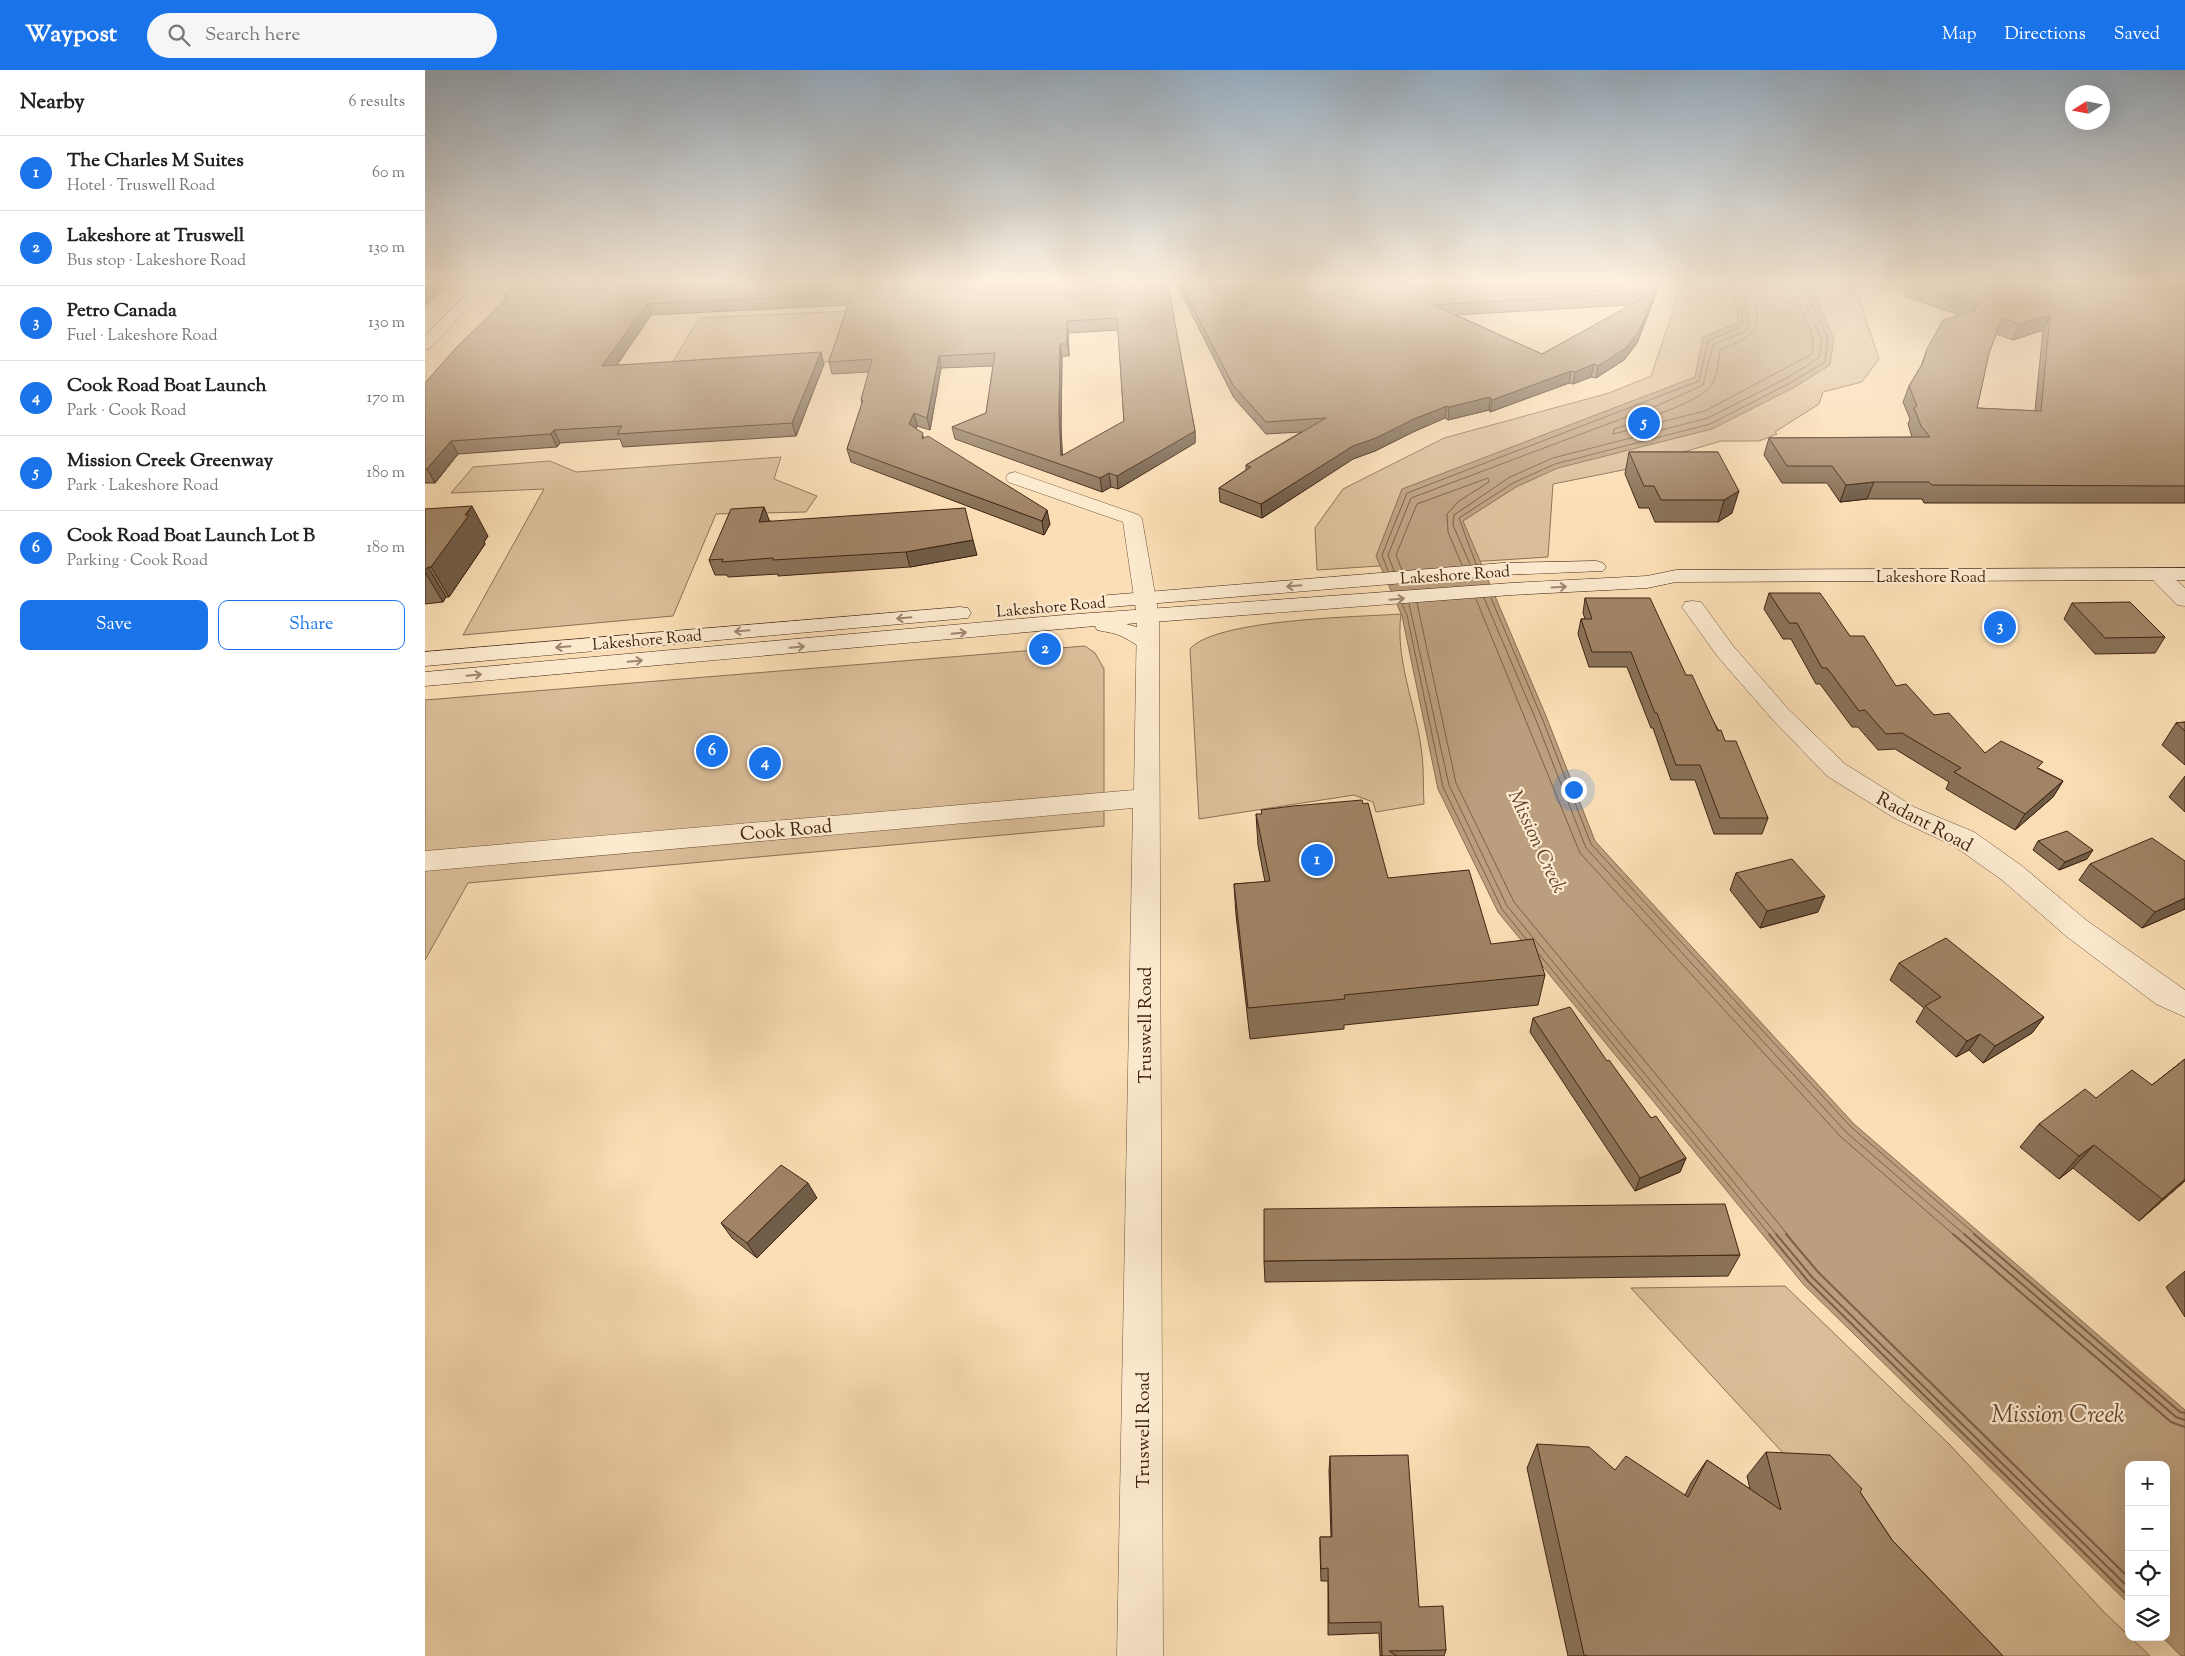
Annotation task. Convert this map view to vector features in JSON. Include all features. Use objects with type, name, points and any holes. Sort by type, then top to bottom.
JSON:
[{"type":"main road","name":"Truswell Road","points":[[1015,478],[1132,519],[1146,620],[1140,1656]]},
{"type":"main road","name":"Lakeshore Road","points":[[425,679],[868,631],[1146,620],[1502,570],[1637,567],[1676,576]]},
{"type":"main road","points":[[2158,574],[2185,600]]},
{"type":"main road","name":"Lakeshore Road","points":[[1346,593],[1511,589],[1647,582],[1676,576],[2185,574]]},
{"type":"main road","name":"Radant Road","points":[[1693,608],[1726,652],[1780,714],[1836,770],[1905,813],[1963,839],[2012,873],[2076,928],[2167,995],[2185,1005]]},
{"type":"main road","name":"Lakeshore Road","points":[[425,659],[868,631],[1146,620]]},
{"type":"main road","name":"Cook Road","points":[[425,861],[1146,798]]},
{"type":"shaded area","points":[[677,355],[831,355],[828,362],[668,370]]},
{"type":"shaded area","points":[[1658,355],[1878,355],[1879,359],[1862,382],[1823,392],[1819,404],[1775,432],[1777,434],[1759,441],[1721,441],[1623,470],[1553,484],[1548,557],[1317,570],[1315,528],[1343,489],[1444,438],[1609,393],[1651,376]]},
{"type":"shaded area","points":[[781,457],[774,479],[817,496],[806,512],[716,514],[673,616],[463,635],[544,489],[451,493],[473,467],[550,461],[576,472]]},
{"type":"shaded area","points":[[1401,614],[1401,648],[1421,747],[1424,804],[1376,812],[1373,802],[1354,795],[1199,819],[1190,649],[1204,639],[1227,631],[1256,626],[1322,618]]},
{"type":"shaded area","points":[[1085,646],[1095,653],[1104,669],[1104,826],[468,883],[425,960],[425,700]]},
{"type":"shaded area","points":[[1785,1286],[1950,1445],[2103,1611],[2125,1632],[2125,1641],[2134,1641],[2150,1656],[1970,1656],[1631,1288]]},
{"type":"water","name":"Mission Creek","points":[[1699,355],[1832,355],[1830,365],[1793,388],[1712,429],[1558,468],[1516,487],[1463,521],[1546,716],[1595,841],[1854,1124],[2185,1410],[2185,1656],[2181,1656],[2166,1641],[2170,1641],[2170,1461],[2125,1461],[2125,1600],[1804,1285],[1498,912],[1438,789],[1402,616],[1376,556],[1402,489],[1695,377]]},
{"type":"building","points":[[450,355],[610,355],[602,366],[774,355],[820,355],[792,423],[617,434],[622,426],[554,430],[551,434],[451,441],[425,470],[425,383]]},
{"type":"building","points":[[831,355],[957,355],[939,356],[927,418],[914,413],[909,424],[923,433],[922,439],[928,436],[1047,510],[1042,521],[847,449],[863,400],[861,400],[872,359],[829,362]]},
{"type":"building","points":[[995,355],[1060,355],[1059,414],[1061,456],[1124,421],[1120,355],[1181,355],[1195,431],[1117,476],[1109,473],[1100,478],[952,427],[986,413]]},
{"type":"building","points":[[1217,355],[1615,355],[1598,366],[1594,364],[1575,372],[1571,371],[1492,400],[1490,397],[1447,406],[1414,419],[1376,438],[1353,446],[1261,504],[1219,488],[1251,467],[1246,465],[1326,418],[1266,422],[1233,385]]},
{"type":"building","points":[[1925,355],[1989,355],[1977,408],[2041,411],[2046,355],[2185,355],[2185,486],[1932,485],[1929,482],[1874,482],[1846,485],[1832,466],[1787,466],[1769,438],[1930,437],[1921,426],[1914,408],[1917,406],[1909,386],[1923,363]]},
{"type":"building","points":[[1629,452],[1718,452],[1739,491],[1724,500],[1661,500],[1654,486],[1644,486]]},
{"type":"building","points":[[472,506],[465,515],[469,515],[431,567],[428,567],[425,571],[425,509]]},
{"type":"building","points":[[764,507],[759,522],[965,508],[973,540],[906,552],[773,560],[773,558],[722,562],[723,559],[709,560],[731,509]]},
{"type":"building","points":[[1769,593],[1820,593],[1850,636],[1864,636],[1896,686],[1906,684],[1934,715],[1949,713],[1985,753],[2001,741],[2043,762],[2037,768],[2063,781],[2025,814],[1954,772],[1961,768],[1902,733],[1886,734],[1865,710],[1859,711],[1827,668],[1822,668],[1797,623],[1789,623]]},
{"type":"building","points":[[1585,598],[1650,598],[1686,675],[1692,675],[1718,731],[1721,730],[1725,741],[1736,741],[1768,818],[1720,818],[1700,765],[1676,765],[1657,713],[1655,713],[1631,652],[1592,652],[1581,619],[1592,619]]},
{"type":"building","points":[[2130,602],[2165,637],[2105,638],[2072,603]]},
{"type":"building","points":[[2185,722],[2185,731],[2176,723]]},
{"type":"building","points":[[1362,800],[1363,804],[1368,803],[1388,878],[1469,870],[1491,944],[1533,939],[1545,975],[1344,995],[1345,999],[1248,1008],[1234,884],[1270,881],[1256,814],[1262,814],[1261,810]]},
{"type":"building","points":[[2067,831],[2093,850],[2065,862],[2038,841]]},
{"type":"building","points":[[2152,838],[2185,861],[2185,898],[2155,912],[2090,864]]},
{"type":"building","points":[[1792,859],[1825,896],[1767,911],[1736,873]]},
{"type":"building","points":[[1946,938],[2044,1017],[1995,1046],[1980,1034],[1967,1041],[1925,1006],[1941,997],[1899,963]]},
{"type":"building","points":[[1570,1007],[1607,1061],[1609,1060],[1651,1118],[1656,1116],[1686,1158],[1640,1178],[1533,1018]]},
{"type":"building","points":[[2185,1059],[2185,1179],[2162,1199],[2094,1145],[2079,1156],[2039,1124],[2085,1089],[2096,1098],[2132,1070],[2152,1085]]},
{"type":"building","points":[[781,1165],[808,1183],[747,1243],[721,1223]]},
{"type":"building","points":[[1725,1204],[1740,1255],[1264,1261],[1264,1209]]},
{"type":"building","points":[[1537,1444],[1589,1447],[1615,1470],[1626,1456],[1688,1497],[1707,1460],[1781,1510],[1766,1452],[1830,1455],[1862,1489],[1860,1492],[1892,1540],[2003,1656],[1584,1655]]},
{"type":"building","points":[[1408,1455],[1419,1607],[1443,1606],[1446,1650],[1389,1651],[1397,1656],[1382,1656],[1381,1622],[1329,1623],[1328,1568],[1321,1569],[1320,1537],[1332,1537],[1330,1456]]},
{"type":"place","name":"Mission Creek Greenway","points":[[1644,423]]},
{"type":"place","name":"Petro Canada","points":[[2000,627]]},
{"type":"place","name":"Lakeshore at Truswell","points":[[1045,649]]},
{"type":"place","name":"Cook Road Boat Launch Lot B","points":[[712,751]]},
{"type":"place","name":"Cook Road Boat Launch","points":[[765,763]]},
{"type":"place","name":"The Charles M Suites","points":[[1317,860]]}]
